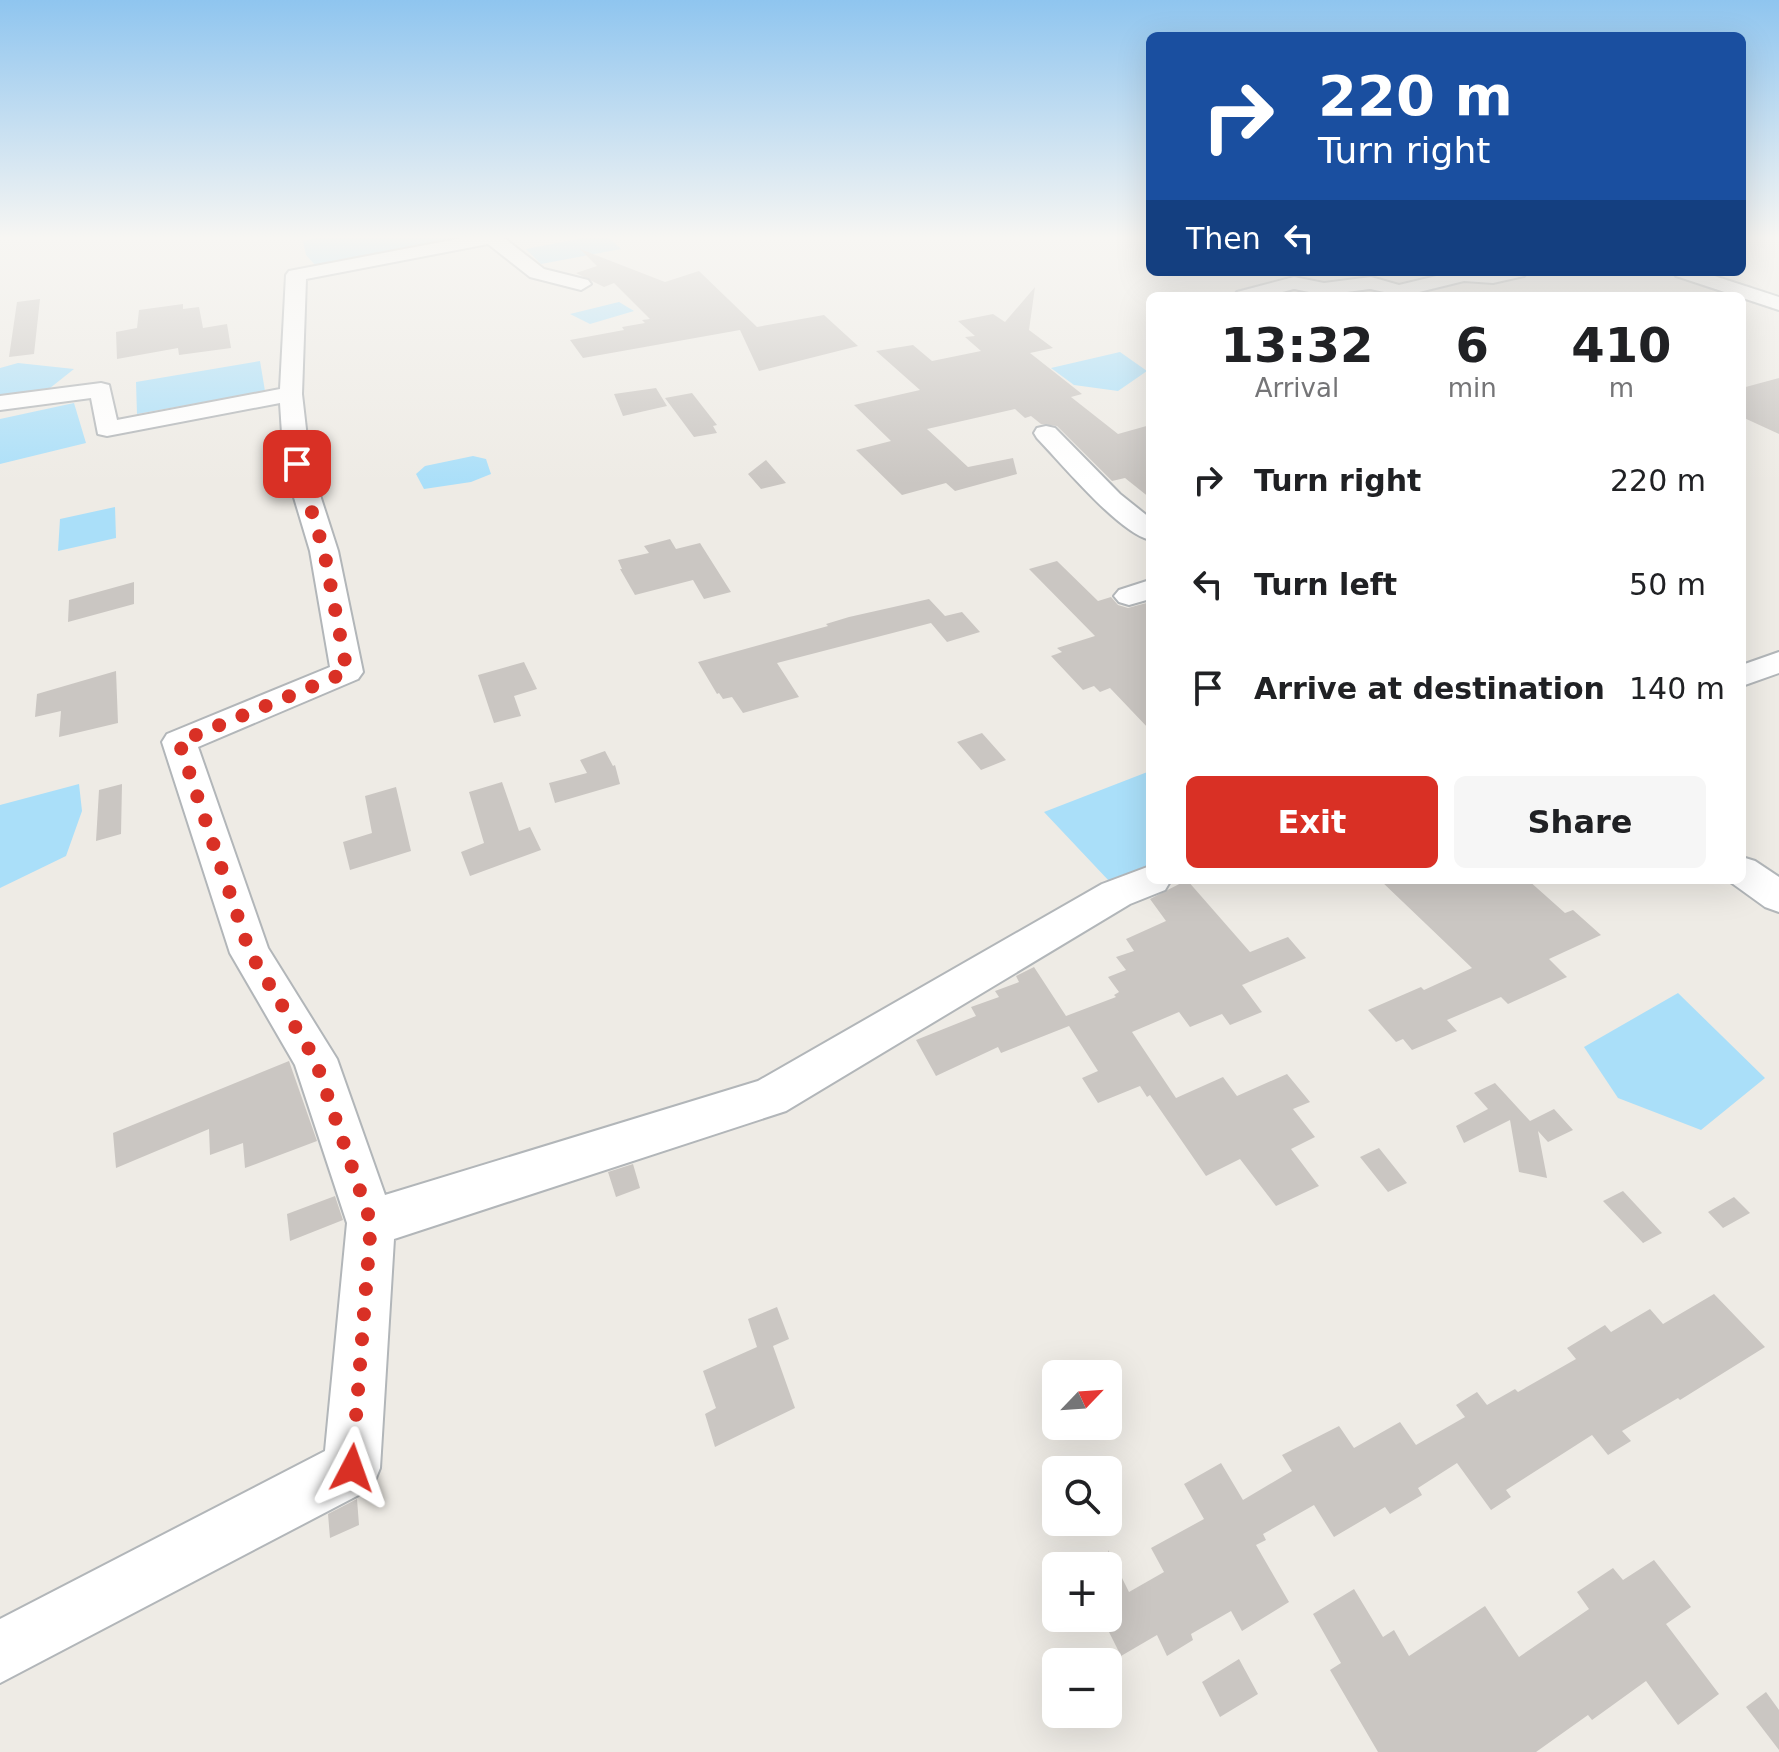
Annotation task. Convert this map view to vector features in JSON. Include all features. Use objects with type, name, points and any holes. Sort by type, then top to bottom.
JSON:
[{"type":"street","points":[[0,1652],[352,1468],[371,1223],[315,1059],[250,953],[179,742],[347,672],[324,551],[297,464],[291,394],[294,320]]},
{"type":"street","points":[[0,403],[101,390],[107,429],[291,394]]},
{"type":"street","points":[[1046,433],[1111,500],[1146,529]]},
{"type":"street","points":[[1746,874],[1779,897]]},
{"type":"street","points":[[371,1223],[770,1097],[1116,894],[1146,882]]},
{"type":"water","points":[[582,320],[604,320],[590,324]]},
{"type":"water","points":[[1120,352],[1146,372],[1118,391],[1074,385],[1051,368]]},
{"type":"water","points":[[260,361],[265,391],[137,414],[136,382]]},
{"type":"water","points":[[18,363],[74,369],[45,392],[0,397],[0,368]]},
{"type":"water","points":[[74,403],[86,443],[0,464],[0,419]]},
{"type":"water","points":[[473,456],[486,459],[491,474],[471,482],[424,489],[416,474],[425,466]]},
{"type":"water","points":[[115,507],[116,538],[58,551],[60,519]]},
{"type":"water","points":[[1146,773],[1146,868],[1110,882],[1044,812]]},
{"type":"water","points":[[79,784],[82,811],[66,856],[0,888],[0,805]]},
{"type":"water","points":[[1678,993],[1765,1078],[1701,1130],[1618,1098],[1584,1047]]},
{"type":"building","points":[[14,320],[38,320],[34,354],[9,357]]},
{"type":"building","points":[[138,320],[201,320],[203,328],[227,324],[231,348],[179,355],[178,348],[117,359],[116,332],[137,328]]},
{"type":"building","points":[[642,320],[750,320],[757,327],[797,320],[829,320],[858,346],[759,371],[740,330],[583,358],[570,340],[624,330],[622,327],[645,323]]},
{"type":"building","points":[[1030,320],[1029,330],[1053,348],[1030,353],[1082,394],[1071,397],[1118,434],[1146,426],[1146,495],[1125,478],[1112,481],[1057,426],[1041,424],[1031,416],[1025,418],[1015,409],[927,429],[968,467],[1013,458],[1017,474],[955,491],[946,483],[902,495],[856,450],[891,441],[854,405],[920,390],[876,351],[913,345],[932,361],[981,351],[965,337],[975,336],[958,321]]},
{"type":"building","points":[[1779,378],[1779,434],[1746,419],[1746,387]]},
{"type":"building","points":[[656,388],[667,406],[623,416],[614,394]]},
{"type":"building","points":[[692,393],[717,425],[713,426],[717,433],[694,437],[665,398]]},
{"type":"building","points":[[766,460],[786,483],[761,489],[748,474]]},
{"type":"building","points":[[670,539],[676,549],[700,543],[731,592],[704,599],[693,580],[635,595],[618,560],[649,553],[644,546]]},
{"type":"building","points":[[1057,561],[1098,601],[1111,597],[1118,605],[1128,608],[1146,603],[1146,726],[1110,688],[1100,692],[1094,686],[1083,690],[1051,656],[1062,652],[1057,648],[1095,636],[1029,569]]},
{"type":"building","points":[[134,582],[134,604],[68,622],[69,600]]},
{"type":"building","points":[[929,599],[945,616],[962,612],[980,632],[947,642],[931,623],[777,663],[799,697],[743,713],[732,697],[723,699],[717,694],[698,662],[828,626],[826,624],[849,617]]},
{"type":"building","points":[[524,662],[537,689],[514,696],[521,716],[494,723],[478,675]]},
{"type":"building","points":[[116,671],[118,723],[59,737],[61,711],[35,717],[37,694]]},
{"type":"building","points":[[982,733],[1006,760],[981,770],[957,742]]},
{"type":"building","points":[[605,751],[615,765],[620,784],[555,803],[549,783],[587,773],[580,760]]},
{"type":"building","points":[[502,782],[519,831],[530,827],[541,850],[470,876],[461,852],[484,843],[469,792]]},
{"type":"building","points":[[122,784],[121,834],[96,841],[99,790]]},
{"type":"building","points":[[396,787],[411,851],[350,870],[343,842],[372,833],[365,796]]},
{"type":"building","points":[[1179,884],[1190,884],[1250,952],[1288,937],[1306,958],[1242,985],[1262,1012],[1230,1025],[1222,1014],[1190,1027],[1179,1012],[1132,1032],[1176,1098],[1223,1077],[1237,1096],[1287,1074],[1310,1102],[1293,1109],[1315,1137],[1291,1149],[1319,1186],[1276,1206],[1240,1159],[1206,1176],[1150,1095],[1147,1097],[1140,1086],[1098,1103],[1082,1078],[1098,1071],[1069,1026],[1001,1053],[998,1047],[936,1076],[916,1040],[976,1016],[971,1007],[999,997],[995,991],[1019,982],[1016,976],[1034,967],[1066,1016],[1116,997],[1114,995],[1119,992],[1108,977],[1126,970],[1116,957],[1134,951],[1126,939],[1166,921],[1150,899]]},
{"type":"building","points":[[1384,884],[1532,884],[1565,913],[1573,910],[1601,935],[1549,959],[1567,977],[1508,1004],[1501,997],[1447,1020],[1457,1031],[1412,1050],[1403,1039],[1396,1042],[1368,1010],[1421,987],[1424,990],[1472,968]]},
{"type":"building","points":[[289,1061],[317,1141],[245,1168],[243,1143],[210,1155],[209,1129],[116,1168],[113,1133]]},
{"type":"building","points":[[1495,1083],[1530,1121],[1554,1109],[1573,1130],[1548,1142],[1538,1131],[1547,1178],[1519,1172],[1510,1120],[1464,1143],[1456,1126],[1488,1109],[1474,1093]]},
{"type":"building","points":[[1379,1148],[1407,1183],[1388,1192],[1360,1157]]},
{"type":"building","points":[[633,1164],[640,1188],[616,1197],[608,1172]]},
{"type":"building","points":[[1623,1191],[1662,1233],[1643,1243],[1603,1201]]},
{"type":"building","points":[[335,1196],[343,1220],[290,1241],[287,1214]]},
{"type":"building","points":[[1734,1197],[1750,1213],[1723,1228],[1708,1212]]},
{"type":"building","points":[[1714,1294],[1765,1347],[1680,1400],[1678,1398],[1622,1431],[1631,1441],[1608,1455],[1592,1435],[1506,1490],[1511,1497],[1491,1510],[1457,1463],[1418,1488],[1422,1495],[1390,1514],[1385,1507],[1334,1537],[1314,1505],[1263,1534],[1266,1540],[1256,1545],[1289,1602],[1242,1631],[1231,1611],[1191,1634],[1193,1640],[1167,1656],[1157,1635],[1122,1655],[1122,1648],[1117,1648],[1109,1632],[1122,1632],[1122,1578],[1129,1592],[1164,1572],[1151,1548],[1204,1519],[1184,1484],[1221,1463],[1243,1500],[1292,1471],[1282,1455],[1339,1426],[1354,1448],[1400,1422],[1416,1445],[1465,1417],[1456,1405],[1477,1392],[1487,1405],[1515,1389],[1518,1392],[1576,1359],[1567,1348],[1605,1325],[1611,1332],[1650,1309],[1663,1324]]},
{"type":"building","points":[[777,1307],[789,1339],[773,1346],[795,1408],[715,1447],[705,1414],[716,1408],[703,1371],[757,1347],[748,1319]]},
{"type":"building","points":[[357,1499],[359,1525],[330,1538],[328,1514]]},
{"type":"building","points":[[1654,1560],[1691,1607],[1666,1624],[1719,1694],[1678,1725],[1646,1681],[1592,1720],[1588,1715],[1536,1752],[1378,1752],[1330,1670],[1341,1663],[1313,1614],[1354,1589],[1383,1637],[1394,1630],[1409,1656],[1485,1606],[1519,1657],[1589,1609],[1577,1592],[1613,1568],[1623,1580]]},
{"type":"building","points":[[1239,1659],[1258,1694],[1220,1717],[1202,1682]]},
{"type":"building","points":[[1766,1692],[1779,1710],[1779,1750],[1746,1707]]},
{"type":"route","points":[[297,464],[324,551],[347,672],[179,742],[250,953],[315,1059],[371,1223],[352,1468]]}]
